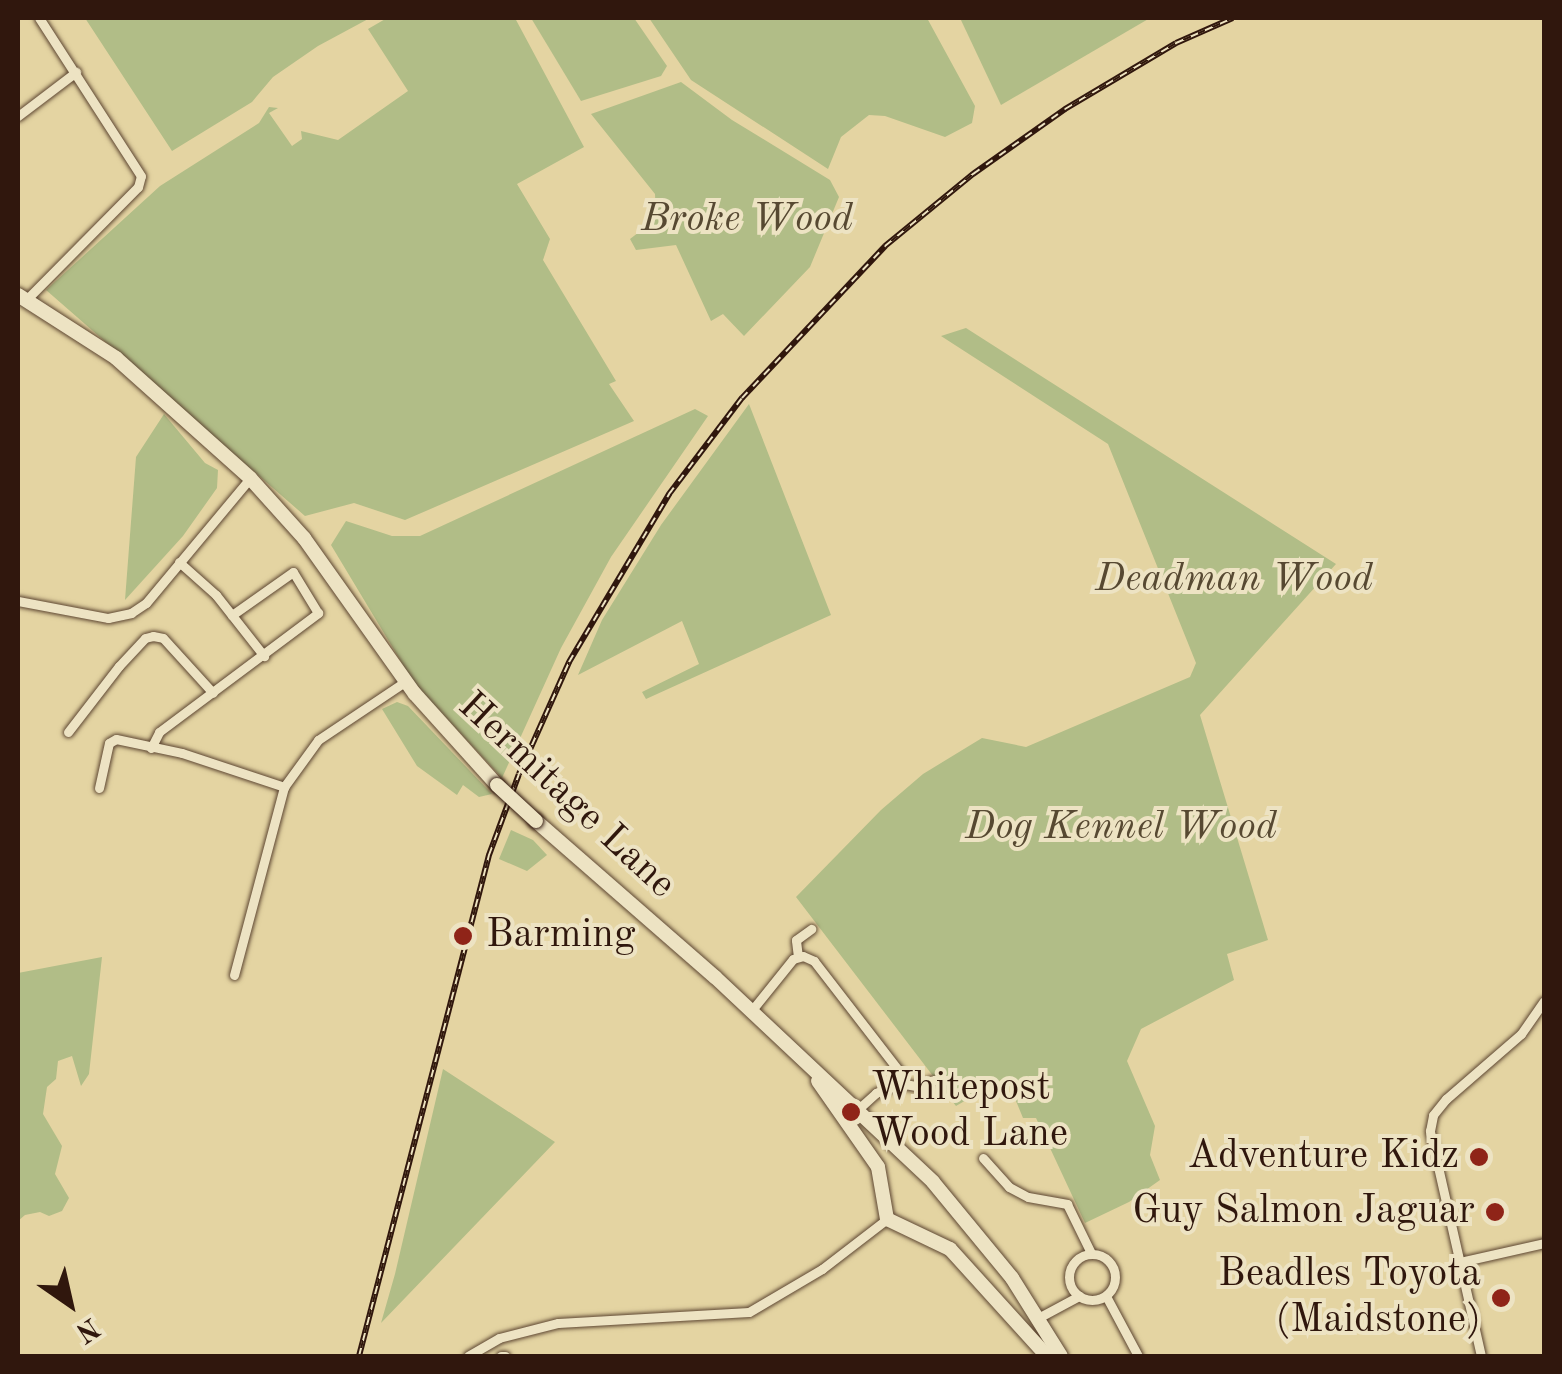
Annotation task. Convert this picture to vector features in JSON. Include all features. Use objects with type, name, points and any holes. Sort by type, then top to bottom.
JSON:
[{"type":"main road","name":"Hermitage Lane","points":[[22,298],[116,358],[250,478],[304,538],[406,682],[497,786],[752,1010],[933,1182],[1012,1278],[1061,1356]]},
{"type":"main road","points":[[798,1054],[878,1167],[887,1218],[950,1248],[1047,1356]]},
{"type":"street","points":[[22,298],[140,183],[123,143],[39,18]]},
{"type":"street","points":[[18,116],[76,72]]},
{"type":"street","points":[[18,601],[115,618],[146,603],[250,478]]},
{"type":"street","points":[[179,562],[232,614],[264,656]]},
{"type":"street","points":[[151,748],[160,732],[318,614],[293,572],[232,614]]},
{"type":"street","points":[[68,732],[119,666],[153,636],[163,638],[214,692]]},
{"type":"street","points":[[234,975],[284,788],[318,740],[406,682]]},
{"type":"street","points":[[100,788],[112,740],[182,753],[284,788]]},
{"type":"street","points":[[752,1010],[798,957],[796,940],[811,929]]},
{"type":"street","points":[[798,957],[814,961],[898,1068],[900,1083]]},
{"type":"street","points":[[1481,1356],[1430,1132],[1433,1114],[1521,1034],[1544,1001]]},
{"type":"street","points":[[858,1109],[876,1092],[900,1083],[917,1091],[933,1080]]},
{"type":"street","points":[[983,1158],[1008,1187],[1028,1197],[1067,1204],[1092,1254]]},
{"type":"street","points":[[468,1356],[499,1338],[558,1324],[749,1312],[822,1269],[887,1218]]},
{"type":"street","points":[[1460,1262],[1544,1242]]},
{"type":"street","points":[[1092,1254],[1106,1258],[1114,1269],[1114,1284],[1106,1296],[1092,1300],[1079,1296],[1070,1284],[1070,1270],[1078,1258],[1092,1254]]},
{"type":"street","points":[[1038,1318],[1079,1296]]},
{"type":"street","points":[[1106,1296],[1138,1356]]},
{"type":"green space","points":[[85,18],[370,18],[318,46],[273,77],[252,102],[172,151]]},
{"type":"green space","points":[[387,18],[515,18],[584,147],[517,184],[550,239],[543,260],[616,381],[609,384],[634,421],[405,520],[354,503],[305,516],[46,290],[160,186],[259,123],[269,107],[278,108],[269,113],[292,146],[302,139],[301,131],[338,140],[408,91],[368,29]]},
{"type":"green space","points":[[531,18],[634,18],[667,66],[661,76],[581,101]]},
{"type":"green space","points":[[649,18],[927,18],[975,106],[972,123],[945,137],[885,116],[869,115],[841,137],[828,169],[691,80]]},
{"type":"green space","points":[[960,18],[1150,18],[1001,105]]},
{"type":"green space","name":"Broke Wood","points":[[681,82],[732,120],[830,180],[839,197],[810,267],[744,336],[723,314],[711,321],[676,245],[636,250],[630,239],[656,219],[655,194],[591,114]]},
{"type":"green space","name":"Dog Kennel Wood","points":[[966,328],[1336,564],[1200,715],[1268,940],[1227,954],[1234,980],[1141,1029],[1127,1061],[1155,1126],[1150,1155],[1160,1180],[1129,1202],[1085,1223],[1036,1118],[1023,1118],[1006,1077],[956,1106],[796,897],[881,810],[923,774],[982,738],[1026,747],[1190,677],[1196,663],[1108,444],[941,336]]},
{"type":"green space","points":[[749,404],[831,615],[646,699],[642,692],[699,664],[682,621],[578,675],[602,620],[661,525]]},
{"type":"green space","points":[[695,409],[708,416],[611,557],[561,648],[502,778],[414,683],[331,545],[346,521],[392,536],[420,536]]},
{"type":"green space","points":[[164,414],[205,463],[218,470],[217,488],[183,536],[125,600],[136,457]]},
{"type":"green space","points":[[397,702],[408,706],[492,794],[479,797],[463,785],[457,795],[417,766],[382,709]]},
{"type":"green space","points":[[511,830],[533,840],[547,855],[527,871],[499,859]]},
{"type":"green space","points":[[102,957],[89,1074],[81,1086],[72,1056],[58,1061],[56,1079],[47,1087],[43,1114],[62,1146],[55,1174],[69,1198],[62,1211],[49,1216],[40,1212],[25,1215],[18,1221],[18,973]]},
{"type":"green space","points":[[443,1069],[555,1142],[381,1323],[395,1274]]},
{"type":"railway","points":[[359,1356],[489,855],[519,774],[569,662],[669,494],[742,398],[885,246],[973,174],[1065,109],[1176,43],[1233,18]]},
{"type":"place","name":"Barming","points":[[463,936]]},
{"type":"place","name":"Whitepost Wood Lane","points":[[851,1112]]},
{"type":"place","name":"Adventure Kidz","points":[[1479,1157]]},
{"type":"place","name":"Guy Salmon Jaguar","points":[[1495,1212]]},
{"type":"place","name":"Beadles Toyota (Maidstone)","points":[[1501,1298]]},
{"type":"park label","name":"Deadman Wood","points":[[1234,580]]}]
